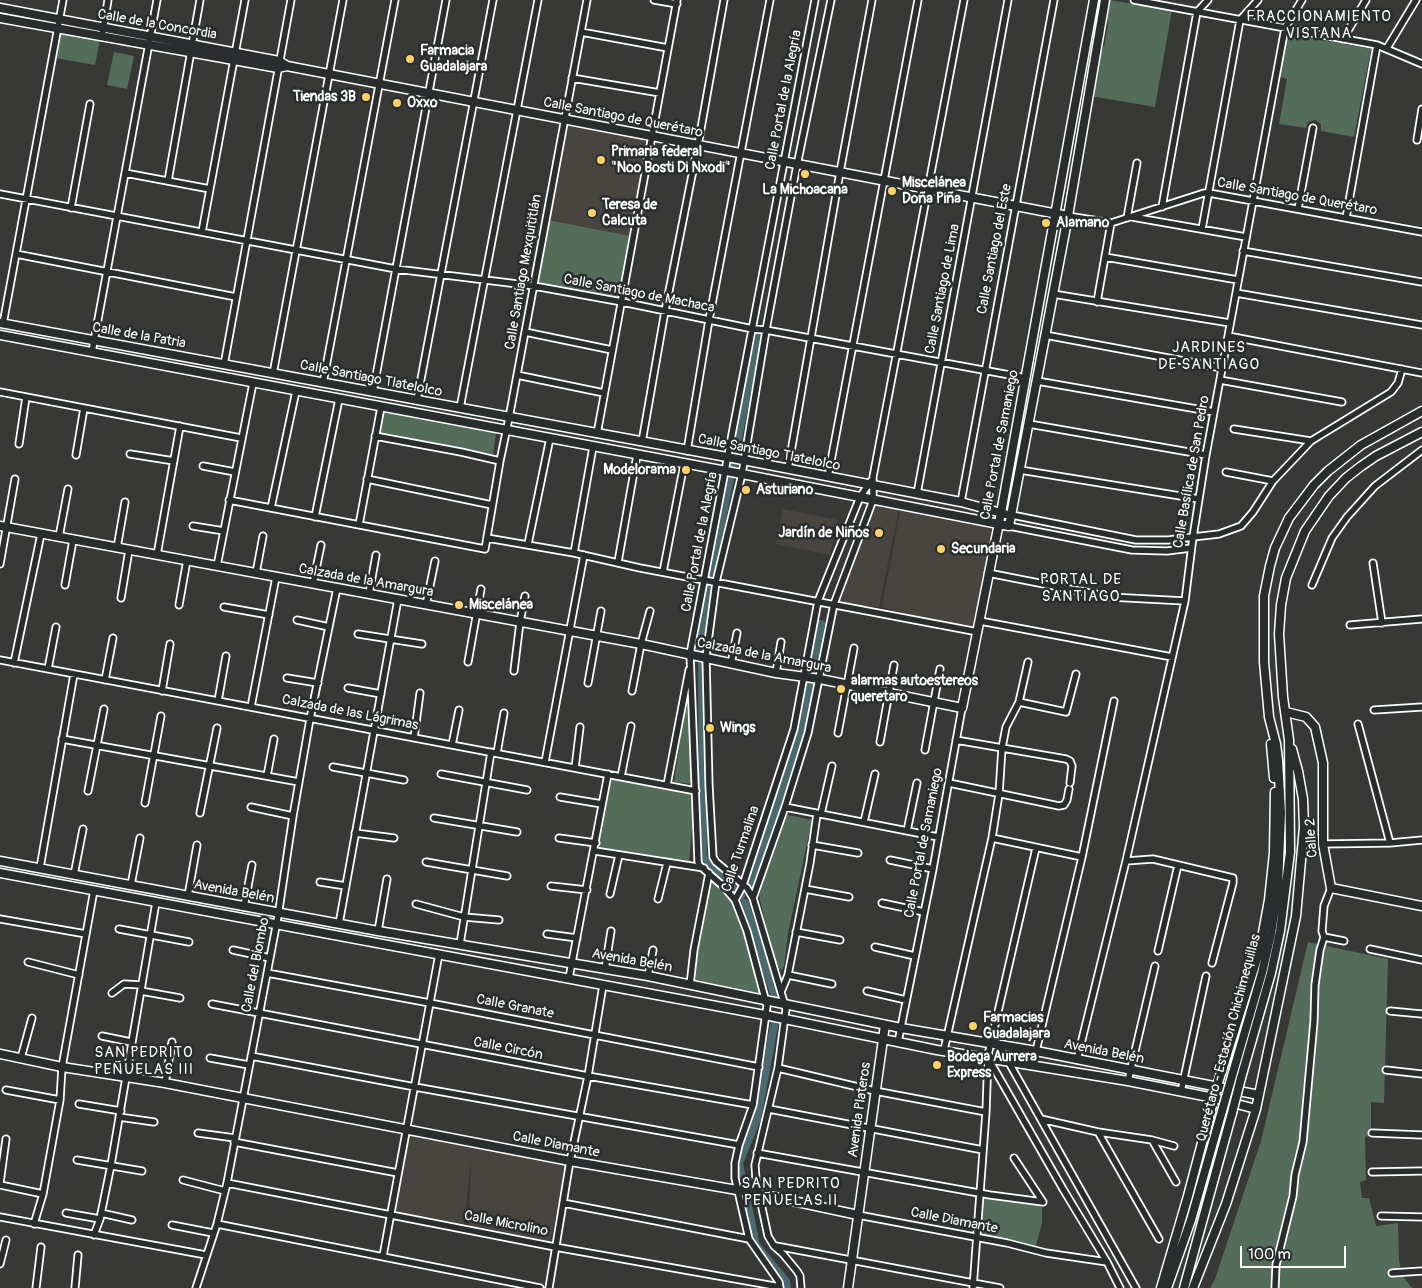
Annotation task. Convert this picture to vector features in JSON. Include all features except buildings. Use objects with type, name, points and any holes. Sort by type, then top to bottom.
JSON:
[{"type":"street","points":[[0,9],[2,0]]},
{"type":"street","points":[[2,323],[63,0]]},
{"type":"street","points":[[102,36],[108,0]]},
{"type":"street","points":[[92,352],[157,0]]},
{"type":"street","points":[[168,181],[200,0]]},
{"type":"street","points":[[202,232],[244,0]]},
{"type":"street","points":[[224,364],[291,0]]},
{"type":"street","points":[[272,374],[343,0]]},
{"type":"street","points":[[323,383],[394,0]]},
{"type":"street","points":[[373,392],[446,0]]},
{"type":"street","points":[[417,400],[493,0]]},
{"type":"street","points":[[460,408],[538,0]]},
{"type":"street","name":"Calle Santiago Mexquititlán","points":[[359,526],[485,549],[587,0]]},
{"type":"street","points":[[597,434],[677,2],[654,0]]},
{"type":"street","points":[[642,442],[724,0]]},
{"type":"street","points":[[687,450],[709,320],[770,0]]},
{"type":"street","name":"Calle Portal de la Alegría","points":[[735,900],[724,887],[699,865],[697,856],[691,657],[704,580],[729,458],[815,0]]},
{"type":"street","name":"Calle Portal de la Alegría","points":[[753,898],[744,885],[716,862],[713,857],[709,786],[706,657],[716,582],[742,474],[766,330],[797,164],[831,0]]},
{"type":"street","points":[[788,469],[872,0]]},
{"type":"street","points":[[828,477],[918,0]]},
{"type":"street","name":"Calle Turmalina","points":[[780,1288],[779,1282],[749,1239],[749,1193],[778,1068],[786,1019],[785,1005],[753,898],[785,807],[808,733],[834,604],[873,500],[871,485],[964,0]]},
{"type":"street","name":"Calle Santiago de Lima","points":[[917,494],[1008,0]]},
{"type":"street","name":"Calle Santiago del Este","points":[[961,502],[1054,0]]},
{"type":"street","name":"Calle Portal de Samaniego","points":[[898,1042],[1001,513],[1094,0]]},
{"type":"street","name":"Calle Portal de Samaniego","points":[[1009,526],[1068,216],[1105,0]]},
{"type":"street","points":[[1134,0],[1377,45],[1422,64]]},
{"type":"street","points":[[1162,207],[1197,12],[1208,0]]},
{"type":"street","points":[[1202,229],[1240,20],[1258,0]]},
{"type":"street","name":"Calle Basílica de San Pedro","points":[[1077,1060],[1126,861],[1185,601],[1191,548],[1206,455],[1285,28],[1302,0]]},
{"type":"street","points":[[1343,39],[1366,0]]},
{"type":"street","points":[[1387,48],[1416,0]]},
{"type":"street","name":"Calle de la Concordia","points":[[0,9],[103,28],[149,41]]},
{"type":"street","name":"Calle de la Concordia","points":[[0,18],[102,36],[149,41],[192,49],[234,61],[278,64]]},
{"type":"street","points":[[581,32],[668,48]]},
{"type":"street","points":[[1346,218],[1377,45]]},
{"type":"street","name":"Calle de la Concordia","points":[[192,49],[235,52],[278,64]]},
{"type":"street","name":"Calle Santiago de Querétaro","points":[[278,64],[1111,223],[1209,193],[1422,232]]},
{"type":"street","points":[[572,78],[660,93]]},
{"type":"street","points":[[71,208],[90,104]]},
{"type":"street","points":[[1417,140],[1422,109]]},
{"type":"street","points":[[1298,209],[1313,128]]},
{"type":"street","points":[[1137,164],[1129,218],[1246,237]]},
{"type":"street","points":[[125,173],[210,189]]},
{"type":"street","name":"Calle Santiago de Machaca","points":[[0,194],[396,269],[534,286],[753,329],[1026,378]]},
{"type":"street","points":[[1097,302],[1111,223]]},
{"type":"street","points":[[1243,251],[1422,282]]},
{"type":"street","points":[[16,254],[236,297]]},
{"type":"street","points":[[1105,257],[1238,280]]},
{"type":"street","points":[[1236,293],[1422,325]]},
{"type":"street","points":[[1053,294],[1230,323]]},
{"type":"street","name":"Calle de la Patria","points":[[2,323],[272,374]]},
{"type":"street","points":[[525,332],[612,350]]},
{"type":"street","name":"Calle de la Patria","points":[[0,335],[253,382]]},
{"type":"street","points":[[1045,336],[1222,368]]},
{"type":"street","points":[[1228,336],[1422,373]]},
{"type":"street","name":"Calle Santiago Tlatelolco","points":[[272,374],[743,460],[961,502],[1001,513],[1136,540],[1168,540],[1219,534],[1241,526],[1273,482],[1311,441],[1391,392],[1398,383],[1402,369]]},
{"type":"street","points":[[517,375],[604,393]]},
{"type":"street","points":[[1220,380],[1342,402]]},
{"type":"street","points":[[1037,381],[1214,412]]},
{"type":"street","points":[[217,566],[253,382]]},
{"type":"street","name":"Calle Santiago Tlatelolco","points":[[253,382],[1132,550],[1167,552],[1191,548]]},
{"type":"street","points":[[271,508],[296,391]]},
{"type":"street","points":[[0,392],[241,438]]},
{"type":"street","points":[[19,444],[26,398]]},
{"type":"street","points":[[315,517],[339,399]]},
{"type":"street","points":[[230,500],[359,526],[381,407]]},
{"type":"street","points":[[76,455],[84,408]]},
{"type":"street","name":"Querétaro - Estación Chichimequillas","points":[[1167,1288],[1191,1220],[1262,973],[1271,934],[1278,887],[1281,813],[1276,744],[1269,717],[1264,662],[1264,596],[1270,566],[1282,532],[1299,503],[1328,471],[1362,445],[1422,411]]},
{"type":"street","points":[[1029,424],[1206,455]]},
{"type":"street","points":[[157,555],[180,426]]},
{"type":"street","points":[[1234,428],[1311,441]]},
{"type":"street","name":"Querétaro - Estación Chichimequillas","points":[[1184,1288],[1271,973],[1280,931],[1290,852],[1289,740],[1280,659],[1281,605],[1286,578],[1305,531],[1329,496],[1346,478],[1376,456],[1422,432]]},
{"type":"street","points":[[375,436],[500,461]]},
{"type":"street","points":[[528,544],[550,438]]},
{"type":"street","points":[[574,553],[594,447]]},
{"type":"street","points":[[1312,585],[1332,538],[1347,517],[1375,486],[1422,450]]},
{"type":"street","points":[[130,454],[174,461]]},
{"type":"street","points":[[618,562],[637,455]]},
{"type":"street","points":[[663,572],[684,464]]},
{"type":"street","points":[[203,466],[235,472]]},
{"type":"street","points":[[1020,470],[1199,499]]},
{"type":"street","points":[[1226,472],[1273,482]]},
{"type":"street","points":[[0,564],[3,527],[15,479]]},
{"type":"street","points":[[367,479],[492,505]]},
{"type":"street","name":"Calle Turmalina","points":[[801,1288],[800,1276],[797,1271],[774,1246],[749,1193],[735,1178],[735,1164],[739,1145],[753,1105],[767,1015],[766,1000],[747,931],[735,900],[744,885],[794,729],[818,600],[860,497],[871,485]]},
{"type":"street","points":[[60,537],[68,489]]},
{"type":"street","points":[[117,548],[125,502]]},
{"type":"street","points":[[193,526],[224,531]]},
{"type":"street","name":"Calzada de la Amargura","points":[[3,527],[641,644],[691,657],[706,657],[776,673],[820,679],[962,708]]},
{"type":"street","points":[[14,663],[41,534]]},
{"type":"street","points":[[256,573],[264,536]]},
{"type":"street","points":[[487,538],[528,544],[663,572],[978,632]]},
{"type":"street","points":[[65,584],[73,540]]},
{"type":"street","points":[[313,584],[320,545]]},
{"type":"street","points":[[121,598],[129,550]]},
{"type":"street","points":[[368,594],[376,555]]},
{"type":"street","points":[[545,762],[584,555]]},
{"type":"street","points":[[179,605],[187,560]]},
{"type":"street","points":[[426,604],[435,561]]},
{"type":"street","points":[[1373,563],[1382,623]]},
{"type":"street","points":[[988,573],[1110,597],[1185,601]]},
{"type":"street","points":[[251,707],[276,577]]},
{"type":"street","name":"Calle del Biombo","points":[[196,1288],[227,1183],[279,913],[310,718],[337,588]]},
{"type":"street","points":[[468,662],[481,589]]},
{"type":"street","points":[[514,672],[525,596]]},
{"type":"street","points":[[339,924],[398,599]]},
{"type":"street","points":[[224,607],[269,615]]},
{"type":"street","points":[[632,692],[641,644],[650,611]]},
{"type":"street","points":[[588,683],[601,612]]},
{"type":"street","points":[[1350,625],[1422,619]]},
{"type":"street","points":[[297,620],[329,627]]},
{"type":"street","points":[[980,621],[1172,657]]},
{"type":"street","points":[[48,669],[56,627]]},
{"type":"street","points":[[731,664],[737,633]]},
{"type":"street","points":[[358,634],[422,644]]},
{"type":"street","points":[[105,680],[112,638]]},
{"type":"street","points":[[776,673],[780,642]]},
{"type":"street","points":[[162,691],[170,644]]},
{"type":"street","points":[[838,733],[854,648]]},
{"type":"street","points":[[218,701],[226,656]]},
{"type":"street","name":"Calzada de la Amargura","points":[[667,785],[691,657]]},
{"type":"street","name":"Calzada de las Lágrimas","points":[[0,660],[696,791]]},
{"type":"street","points":[[944,1050],[992,838],[1000,794],[1002,748],[1006,727],[1019,702],[1028,662]]},
{"type":"street","points":[[880,742],[894,664]]},
{"type":"street","points":[[925,750],[940,669]]},
{"type":"street","points":[[40,868],[74,674]]},
{"type":"street","points":[[1019,702],[1066,712],[1076,674]]},
{"type":"street","points":[[287,678],[318,683]]},
{"type":"street","points":[[348,688],[381,694]]},
{"type":"street","points":[[414,738],[420,693]]},
{"type":"street","points":[[1036,1051],[1082,857],[1114,701]]},
{"type":"street","points":[[1374,710],[1422,706]]},
{"type":"street","points":[[88,791],[104,709]]},
{"type":"street","points":[[452,745],[459,710]]},
{"type":"street","name":"Calle 2","points":[[1286,712],[1306,717],[1315,727],[1323,763],[1323,844],[1330,888]]},
{"type":"street","points":[[460,944],[486,782],[504,713]]},
{"type":"street","points":[[144,803],[161,716]]},
{"type":"street","points":[[1161,1288],[1217,1086],[1260,949],[1269,900],[1276,819],[1269,717]]},
{"type":"street","points":[[1358,724],[1390,843]]},
{"type":"street","points":[[621,776],[632,726]]},
{"type":"street","points":[[575,768],[580,727]]},
{"type":"street","points":[[200,813],[217,728]]},
{"type":"street","points":[[267,776],[274,739]]},
{"type":"street","points":[[62,740],[299,782]]},
{"type":"street","points":[[949,783],[1059,806],[1064,805],[1067,800],[1072,766],[1070,761],[956,740]]},
{"type":"street","points":[[1193,1288],[1226,1204],[1256,1109],[1291,942],[1302,860],[1304,827],[1303,800],[1298,770],[1289,740]]},
{"type":"street","points":[[780,993],[788,975],[812,845],[832,766]]},
{"type":"street","points":[[333,767],[404,780]]},
{"type":"street","points":[[441,774],[527,790]]},
{"type":"street","points":[[569,978],[608,774]]},
{"type":"street","points":[[864,822],[875,774]]},
{"type":"street","points":[[908,831],[917,783]]},
{"type":"street","points":[[560,796],[602,804]]},
{"type":"street","points":[[785,807],[938,837]]},
{"type":"street","points":[[250,808],[293,816]]},
{"type":"street","points":[[434,818],[517,832]]},
{"type":"street","points":[[74,875],[83,829]]},
{"type":"street","points":[[356,833],[394,838]]},
{"type":"street","points":[[131,885],[140,838]]},
{"type":"street","points":[[559,838],[596,843]]},
{"type":"street","points":[[992,838],[1082,857]]},
{"type":"street","points":[[1323,844],[1390,843],[1422,840]]},
{"type":"street","points":[[188,896],[196,845]]},
{"type":"street","points":[[812,845],[858,853]]},
{"type":"street","points":[[973,1286],[978,1239],[990,1044],[1036,848]]},
{"type":"street","points":[[594,851],[704,868]]},
{"type":"street","points":[[610,894],[619,855]]},
{"type":"street","points":[[1126,861],[1153,859],[1233,878],[1212,963]]},
{"type":"street","points":[[890,860],[933,869]]},
{"type":"street","name":"Avenida Belén","points":[[0,861],[378,931],[648,976],[901,1028],[1036,1051],[1259,1095]]},
{"type":"street","points":[[426,862],[506,876]]},
{"type":"street","points":[[658,899],[667,863]]},
{"type":"street","points":[[244,907],[252,865]]},
{"type":"street","points":[[1158,951],[1178,865]]},
{"type":"street","name":"Avenida Belén","points":[[0,873],[767,1015],[898,1042],[1128,1081],[1214,1098],[1256,1109]]},
{"type":"street","points":[[690,985],[694,950],[709,873]]},
{"type":"street","points":[[378,931],[386,878]]},
{"type":"street","points":[[320,882],[346,886]]},
{"type":"street","points":[[551,886],[587,890]]},
{"type":"street","points":[[1275,1288],[1276,1265],[1303,1142],[1312,1046],[1315,985],[1320,950],[1324,937],[1322,931],[1323,913],[1330,888],[1422,906]]},
{"type":"street","points":[[805,889],[849,897]]},
{"type":"street","points":[[34,1224],[43,1194],[60,1100],[62,1067],[94,890]]},
{"type":"street","points":[[94,1235],[111,1165],[156,902]]},
{"type":"street","points":[[882,903],[924,912]]},
{"type":"street","points":[[416,904],[464,917],[499,920]]},
{"type":"street","points":[[0,919],[86,934]]},
{"type":"street","points":[[119,929],[189,942]]},
{"type":"street","points":[[605,969],[611,931]]},
{"type":"street","points":[[796,932],[840,940]]},
{"type":"street","points":[[547,934],[577,938]]},
{"type":"street","points":[[1324,937],[1344,941]]},
{"type":"street","points":[[876,947],[915,956]]},
{"type":"street","points":[[1370,948],[1422,960]]},
{"type":"street","points":[[233,950],[270,958]]},
{"type":"street","points":[[648,976],[653,950]]},
{"type":"street","points":[[383,1256],[439,954]]},
{"type":"street","points":[[28,962],[79,975]]},
{"type":"street","points":[[1128,1081],[1155,966]]},
{"type":"street","name":"Calle Granate","points":[[267,973],[759,1067]]},
{"type":"street","points":[[788,975],[832,984]]},
{"type":"street","points":[[1181,1092],[1206,976]]},
{"type":"street","points":[[112,993],[124,984],[180,998]]},
{"type":"street","points":[[548,1288],[604,985]]},
{"type":"street","points":[[867,991],[906,1000]]},
{"type":"street","name":"Calle Circón","points":[[212,1004],[588,1076],[753,1105]]},
{"type":"street","points":[[1390,1011],[1422,1014]]},
{"type":"street","points":[[21,1058],[32,1018]]},
{"type":"street","name":"Avenida Plateros","points":[[848,1288],[874,1091],[885,1024]]},
{"type":"street","points":[[102,1036],[131,1042]]},
{"type":"street","points":[[165,1083],[172,1042]]},
{"type":"street","points":[[999,1045],[1136,1288]]},
{"type":"street","points":[[156,1050],[170,1052]]},
{"type":"street","name":"Calle Diamante","points":[[0,1054],[62,1067],[165,1083],[570,1161],[749,1193],[978,1239],[1007,1243],[1046,1253],[1107,1262]]},
{"type":"street","points":[[251,1056],[739,1145]]},
{"type":"street","points":[[210,1058],[249,1066]]},
{"type":"street","points":[[988,1058],[1107,1262],[1120,1288]]},
{"type":"street","points":[[778,1068],[874,1091],[986,1112]]},
{"type":"street","points":[[1386,1070],[1422,1074]]},
{"type":"street","points":[[6,1090],[60,1100]]},
{"type":"street","points":[[79,1104],[154,1122]]},
{"type":"street","points":[[769,1109],[983,1150]]},
{"type":"street","points":[[1041,1120],[1098,1132],[1152,1140],[1174,1146]]},
{"type":"street","points":[[1098,1132],[1159,1239]]},
{"type":"street","points":[[198,1133],[398,1173]]},
{"type":"street","points":[[1372,1133],[1422,1135]]},
{"type":"street","points":[[6,1139],[0,1184],[43,1194]]},
{"type":"street","points":[[1152,1140],[1176,1182]]},
{"type":"street","points":[[757,1153],[980,1193],[1042,1202],[1014,1158]]},
{"type":"street","points":[[77,1160],[142,1171]]},
{"type":"street","points":[[1372,1172],[1422,1171]]},
{"type":"street","points":[[183,1180],[225,1191]]},
{"type":"street","name":"Calle Microlino","points":[[227,1183],[555,1247],[780,1288]]},
{"type":"street","points":[[563,1203],[749,1239]]},
{"type":"street","points":[[66,1213],[132,1220]]},
{"type":"street","points":[[1380,1216],[1422,1217]]},
{"type":"street","points":[[0,1218],[206,1255]]},
{"type":"street","points":[[216,1224],[540,1288]]},
{"type":"street","points":[[172,1225],[213,1233]]},
{"type":"street","points":[[0,1264],[6,1240]]},
{"type":"street","points":[[774,1246],[973,1286],[1000,1288]]},
{"type":"street","points":[[36,1288],[41,1247]]},
{"type":"street","points":[[75,1288],[78,1255]]},
{"type":"street","points":[[1392,1273],[1422,1271]]},
{"type":"shaded area","name":"Primaria federal \"Noo Bosti Di Nxodi\"","points":[[565,122],[649,138],[630,236],[548,220]]},
{"type":"shaded area","name":"Jardín de Niños","points":[[876,502],[899,509],[879,607],[838,602]]},
{"type":"shaded area","name":"Secundaria","points":[[901,507],[992,526],[975,628],[957,626],[882,607]]},
{"type":"shaded area","points":[[783,509],[838,520],[830,555],[776,544]]},
{"type":"shaded area","points":[[410,1135],[566,1165],[550,1243],[469,1225],[471,1157],[464,1224],[393,1212]]},
{"type":"green space","points":[[1109,0],[1172,10],[1155,107],[1090,96],[1098,60],[1105,43],[1108,25],[1106,13]]},
{"type":"green space","points":[[59,33],[100,40],[95,65],[55,58]]},
{"type":"green space","points":[[1288,34],[1371,49],[1354,137],[1321,131],[1321,124],[1315,120],[1308,122],[1306,128],[1279,124],[1287,79],[1280,77]]},
{"type":"green space","points":[[114,52],[134,56],[127,89],[107,85]]},
{"type":"green space","points":[[548,220],[630,236],[618,299],[537,283]]},
{"type":"green space","points":[[383,410],[496,432],[493,456],[375,436]]},
{"type":"green space","points":[[689,681],[693,784],[674,782]]},
{"type":"green space","points":[[608,777],[695,793],[689,862],[594,848]]},
{"type":"green space","points":[[784,814],[812,820],[788,933],[784,966],[781,971],[775,962],[759,896]]},
{"type":"green space","points":[[710,879],[735,902],[761,994],[693,980],[696,953]]},
{"type":"green space","points":[[1308,942],[1388,959],[1384,1103],[1371,1102],[1371,1135],[1365,1137],[1366,1180],[1360,1182],[1362,1198],[1369,1198],[1376,1226],[1398,1223],[1399,1260],[1402,1275],[1412,1288],[1210,1288],[1215,1279],[1261,1141]]},
{"type":"green space","points":[[980,1194],[1007,1199],[1007,1205],[1008,1198],[1042,1203],[1042,1223],[1036,1246],[979,1235]]},
{"type":"waterway","points":[[711,575],[749,382],[760,336]]},
{"type":"waterway","points":[[700,653],[709,583]]},
{"type":"waterway","points":[[812,669],[821,624]]},
{"type":"waterway","points":[[702,663],[703,858],[741,896]]},
{"type":"waterway","points":[[750,889],[801,729],[810,684]]},
{"type":"waterway","points":[[745,903],[776,1000]]},
{"type":"waterway","points":[[775,1020],[757,1119],[739,1163],[756,1245],[786,1281],[787,1288]]},
{"type":"place","name":"Farmacia Guadalajara","points":[[410,59]]},
{"type":"place","name":"Tiendas 3B","points":[[366,97]]},
{"type":"place","name":"Oxxo","points":[[397,103]]},
{"type":"place","name":"Primaria federal \"Noo Bosti Di Nxodi\"","points":[[601,160]]},
{"type":"place","name":"La Michoacana","points":[[805,174]]},
{"type":"place","name":"Miscelánea Doña Piña","points":[[892,191]]},
{"type":"place","name":"Teresa de Calcuta","points":[[592,213]]},
{"type":"place","name":"Alamano","points":[[1046,223]]},
{"type":"place","name":"Modelorama","points":[[686,470]]},
{"type":"place","name":"Asturiano","points":[[746,490]]},
{"type":"place","name":"Jardín de Niños","points":[[879,533]]},
{"type":"place","name":"Secundaria","points":[[941,549]]},
{"type":"place","name":"Miscelánea","points":[[459,605]]},
{"type":"place","name":"alarmas autoestereos queretaro","points":[[841,689]]},
{"type":"place","name":"Wings","points":[[710,728]]},
{"type":"place","name":"Farmacias Guadalajara","points":[[973,1026]]},
{"type":"place","name":"Bodega Aurrera Express","points":[[937,1065]]},
{"type":"district","name":"FRACCIONAMIENTO VISTANA","points":[[1319,26]]},
{"type":"district","name":"JARDINES DE SANTIAGO","points":[[1209,356]]},
{"type":"district","name":"PORTAL DE SANTIAGO","points":[[1081,588]]},
{"type":"district","name":"SAN PEDRITO PEÑUELAS III","points":[[144,1062]]},
{"type":"district","name":"SAN PEDRITO PEÑUELAS II","points":[[791,1192]]}]
